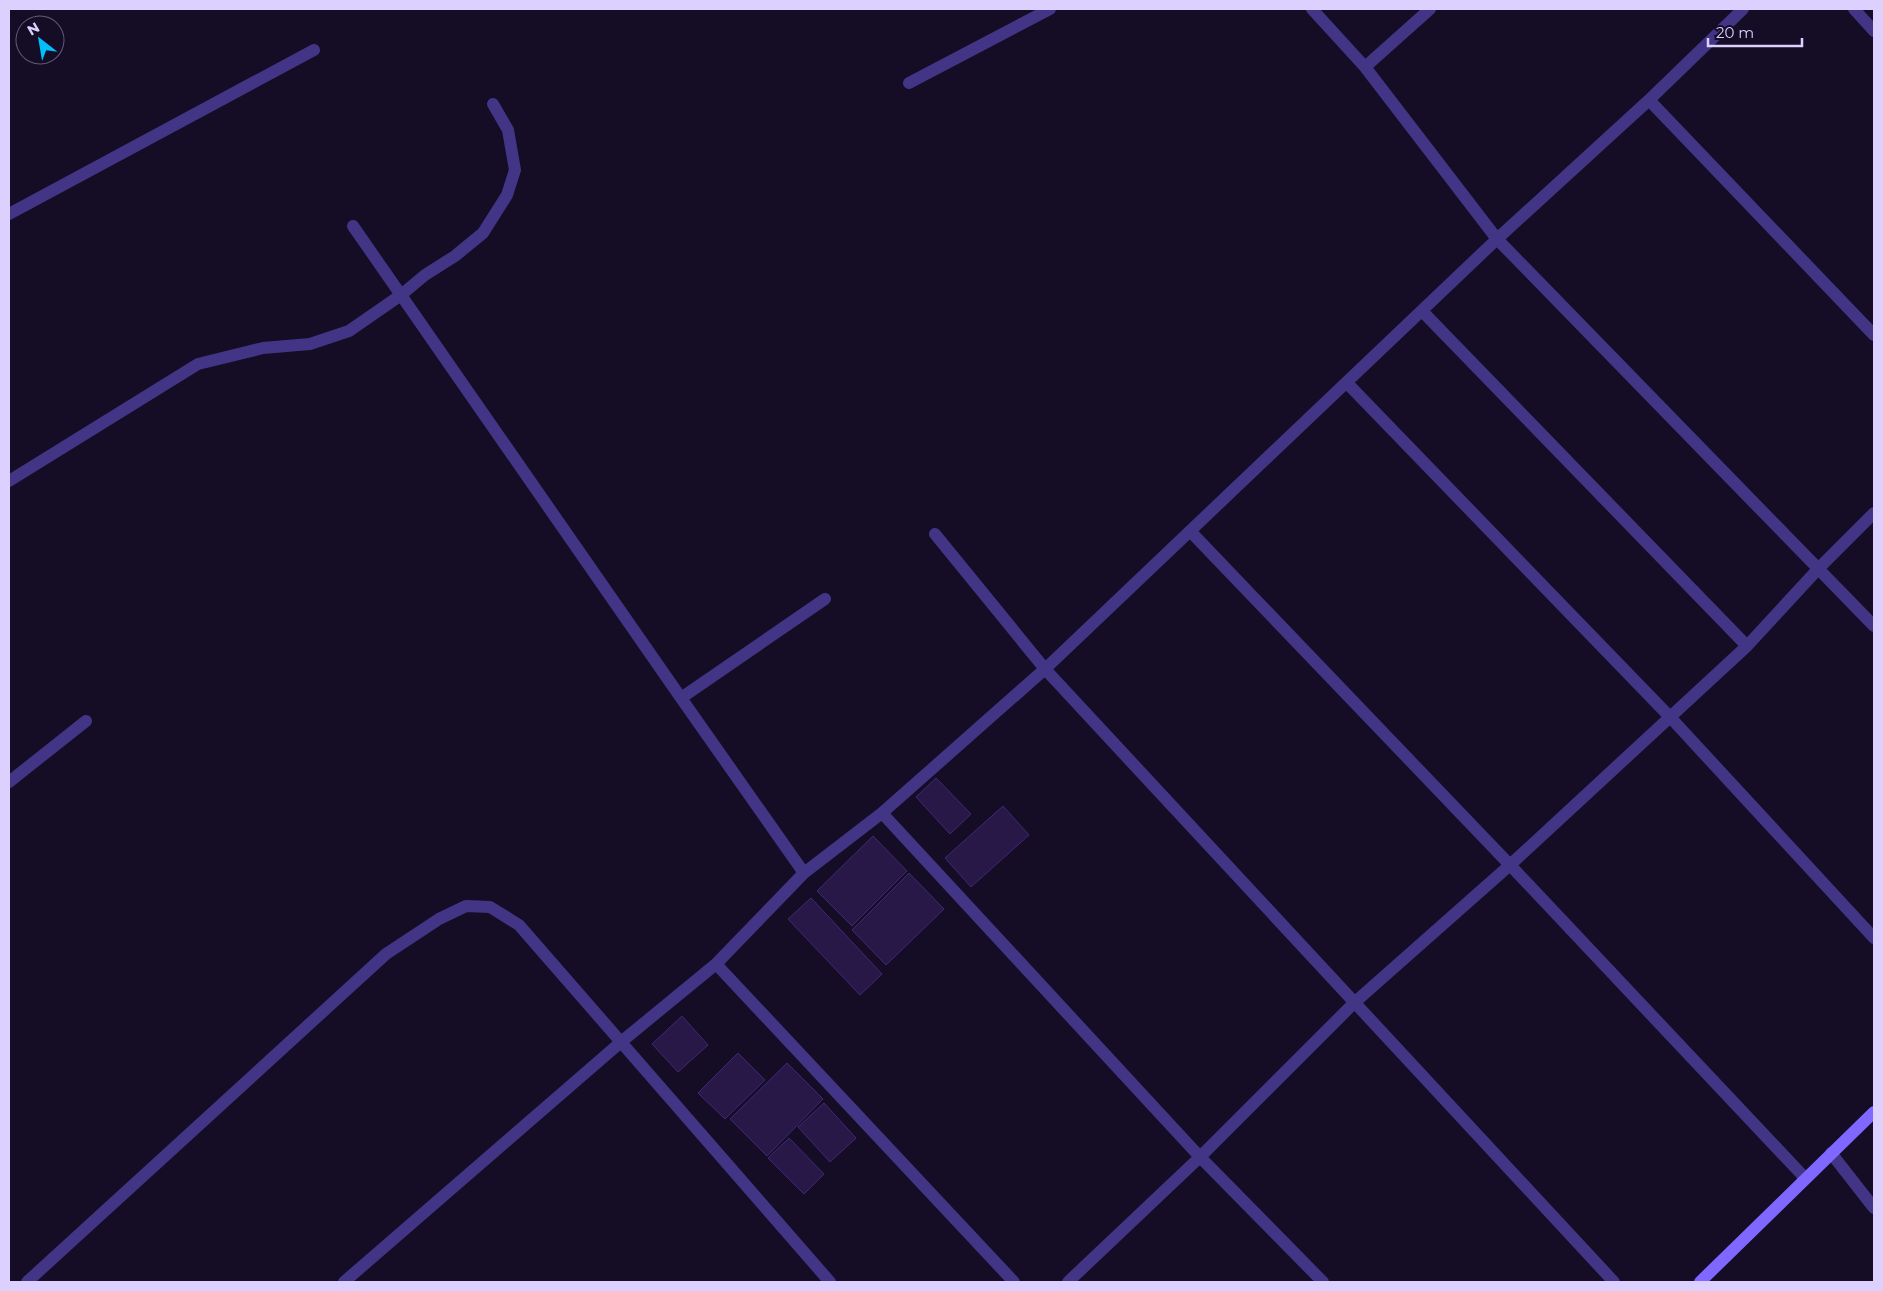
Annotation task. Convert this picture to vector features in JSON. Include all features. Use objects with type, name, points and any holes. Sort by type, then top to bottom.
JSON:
[{"type":"main road","points":[[1700,1282],[1874,1112]]},
{"type":"street","points":[[909,83],[1050,9]]},
{"type":"street","points":[[1312,9],[1365,67],[1497,239],[1874,626]]},
{"type":"street","points":[[1365,67],[1430,9]]},
{"type":"street","points":[[344,1282],[621,1042],[716,964],[804,873],[882,813],[1045,669],[1497,239],[1649,100],[1743,9]]},
{"type":"street","points":[[1854,9],[1874,31]]},
{"type":"street","points":[[9,214],[314,50]]},
{"type":"street","points":[[1649,100],[1874,335]]},
{"type":"street","points":[[9,481],[198,364],[263,348],[310,344],[349,331],[401,296],[425,275],[455,256],[483,232],[507,195],[516,170],[508,130],[493,104]]},
{"type":"street","points":[[353,226],[804,873]]},
{"type":"street","points":[[1422,310],[1747,646]]},
{"type":"street","points":[[1347,383],[1670,717],[1874,938]]},
{"type":"street","points":[[1068,1282],[1200,1157],[1354,1003],[1510,865],[1747,646],[1818,568],[1874,513]]},
{"type":"street","points":[[1190,532],[1510,865],[1805,1178]]},
{"type":"street","points":[[935,534],[1045,669],[1614,1282]]},
{"type":"street","points":[[681,698],[825,599]]},
{"type":"street","points":[[9,782],[86,721]]},
{"type":"street","points":[[882,813],[1200,1157],[1323,1282]]},
{"type":"street","points":[[27,1282],[386,954],[438,919],[466,906],[490,907],[519,925],[830,1282]]},
{"type":"street","points":[[716,964],[1014,1282]]},
{"type":"street","points":[[1831,1153],[1874,1208]]},
{"type":"building","points":[[936,778],[971,814],[950,834],[916,797]]},
{"type":"building","points":[[1003,806],[1029,835],[971,887],[945,858]]},
{"type":"building","points":[[873,836],[907,871],[852,926],[817,891]]},
{"type":"building","points":[[909,873],[944,909],[886,965],[852,930]]},
{"type":"building","points":[[811,898],[882,974],[860,995],[788,919]]},
{"type":"building","points":[[682,1016],[708,1045],[678,1072],[652,1044]]},
{"type":"building","points":[[738,1053],[765,1080],[725,1119],[698,1093]]},
{"type":"building","points":[[787,1063],[823,1099],[767,1156],[730,1119]]},
{"type":"building","points":[[824,1103],[856,1138],[830,1162],[798,1127]]},
{"type":"building","points":[[789,1138],[824,1174],[804,1194],[768,1158]]}]
